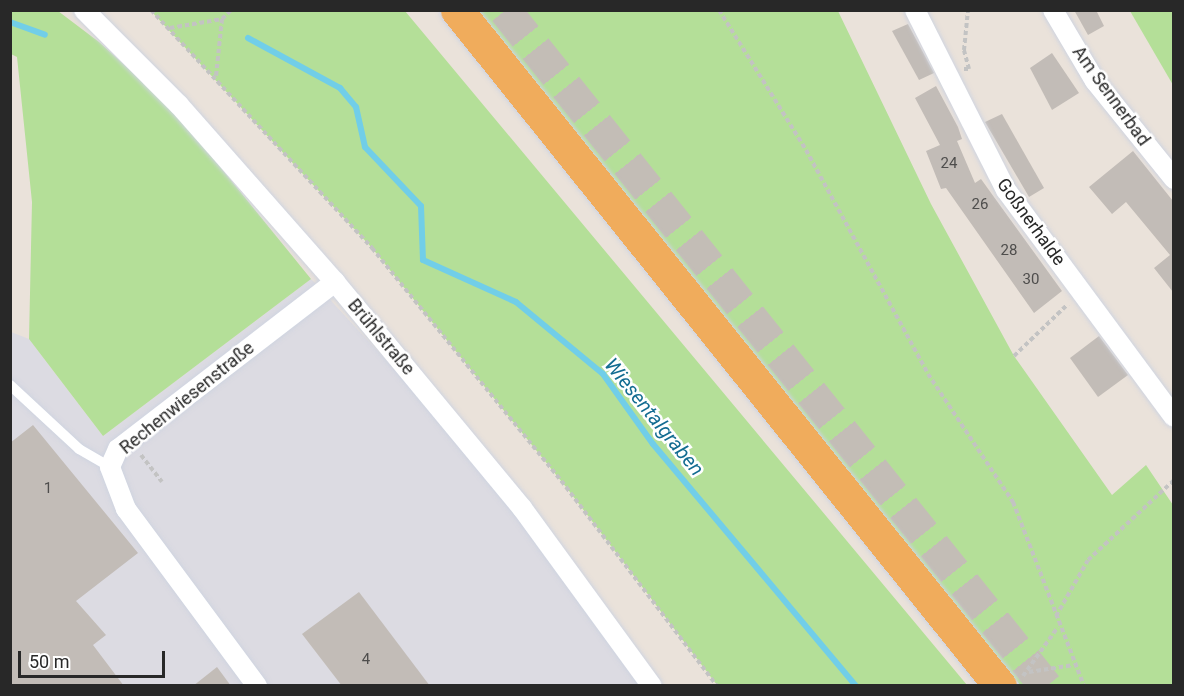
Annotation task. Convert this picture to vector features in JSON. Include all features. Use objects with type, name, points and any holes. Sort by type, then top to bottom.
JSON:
[{"type":"highway","points":[[457,10],[1000,686]]},
{"type":"street","name":"Brühlstraße","points":[[84,10],[179,105],[335,282],[522,508],[652,686]]},
{"type":"street","name":"Goßnerhalde","points":[[915,10],[1006,190],[1173,417]]},
{"type":"street","name":"Am Sennerbad","points":[[1053,10],[1095,81],[1173,179]]},
{"type":"street","name":"Rechenwiesenstraße","points":[[256,686],[126,509],[110,467],[128,442],[335,282]]},
{"type":"lane","points":[[10,385],[79,448],[110,467]]},
{"type":"path","points":[[151,10],[216,77],[372,248],[566,487],[717,686]]},
{"type":"path","points":[[170,28],[222,19],[231,10]]},
{"type":"path","points":[[719,10],[806,150],[928,374],[1013,502],[1058,627],[1084,686]]},
{"type":"path","points":[[216,77],[222,19]]},
{"type":"path","points":[[1014,356],[1082,291]]},
{"type":"path","points":[[128,442],[162,482]]},
{"type":"path","points":[[1055,617],[1088,561],[1173,480]]},
{"type":"path","points":[[1058,627],[1028,672],[1073,665]]},
{"type":"shaded area","points":[[311,279],[522,508],[652,686],[11,686],[11,332],[29,339],[103,436]]},
{"type":"green space","points":[[11,11],[58,11],[99,42],[174,110],[311,279],[103,436],[29,339],[32,202],[17,57],[11,54]]},
{"type":"green space","points":[[151,11],[405,11],[967,685],[717,685],[566,487],[372,248]]},
{"type":"green space","points":[[478,11],[838,11],[931,204],[1014,356],[1112,495],[1146,465],[1173,505],[1173,685],[1020,685]]},
{"type":"green space","points":[[1130,11],[1173,11],[1173,85]]},
{"type":"building","points":[[1074,10],[1096,10],[1104,26],[1088,35]]},
{"type":"building","points":[[908,24],[934,73],[919,80],[892,31]]},
{"type":"building","points":[[1052,53],[1079,93],[1052,110],[1030,68]]},
{"type":"building","points":[[936,86],[958,127],[962,139],[957,141],[975,183],[981,179],[1062,291],[1034,313],[946,188],[941,189],[926,151],[940,145],[915,98]]},
{"type":"building","points":[[1002,114],[1044,188],[1029,197],[985,122]]},
{"type":"building","points":[[1133,151],[1173,201],[1173,292],[1154,268],[1170,255],[1126,202],[1112,214],[1089,187]]},
{"type":"building","points":[[1099,336],[1128,375],[1098,397],[1070,358]]},
{"type":"building","points":[[33,425],[138,553],[76,601],[106,635],[93,645],[124,686],[10,686],[10,443]]},
{"type":"building","points":[[359,592],[430,686],[342,686],[302,634]]},
{"type":"building","points":[[217,667],[231,686],[193,686]]},
{"type":"waterway","name":"Wiesentalgraben","points":[[10,22],[45,35]]},
{"type":"waterway","name":"Wiesentalgraben","points":[[248,38],[340,88],[356,107],[365,147],[421,206],[423,260],[516,302],[603,374],[653,444],[856,686]]},
{"type":"tunnel","points":[[505,10],[1046,686]]}]
